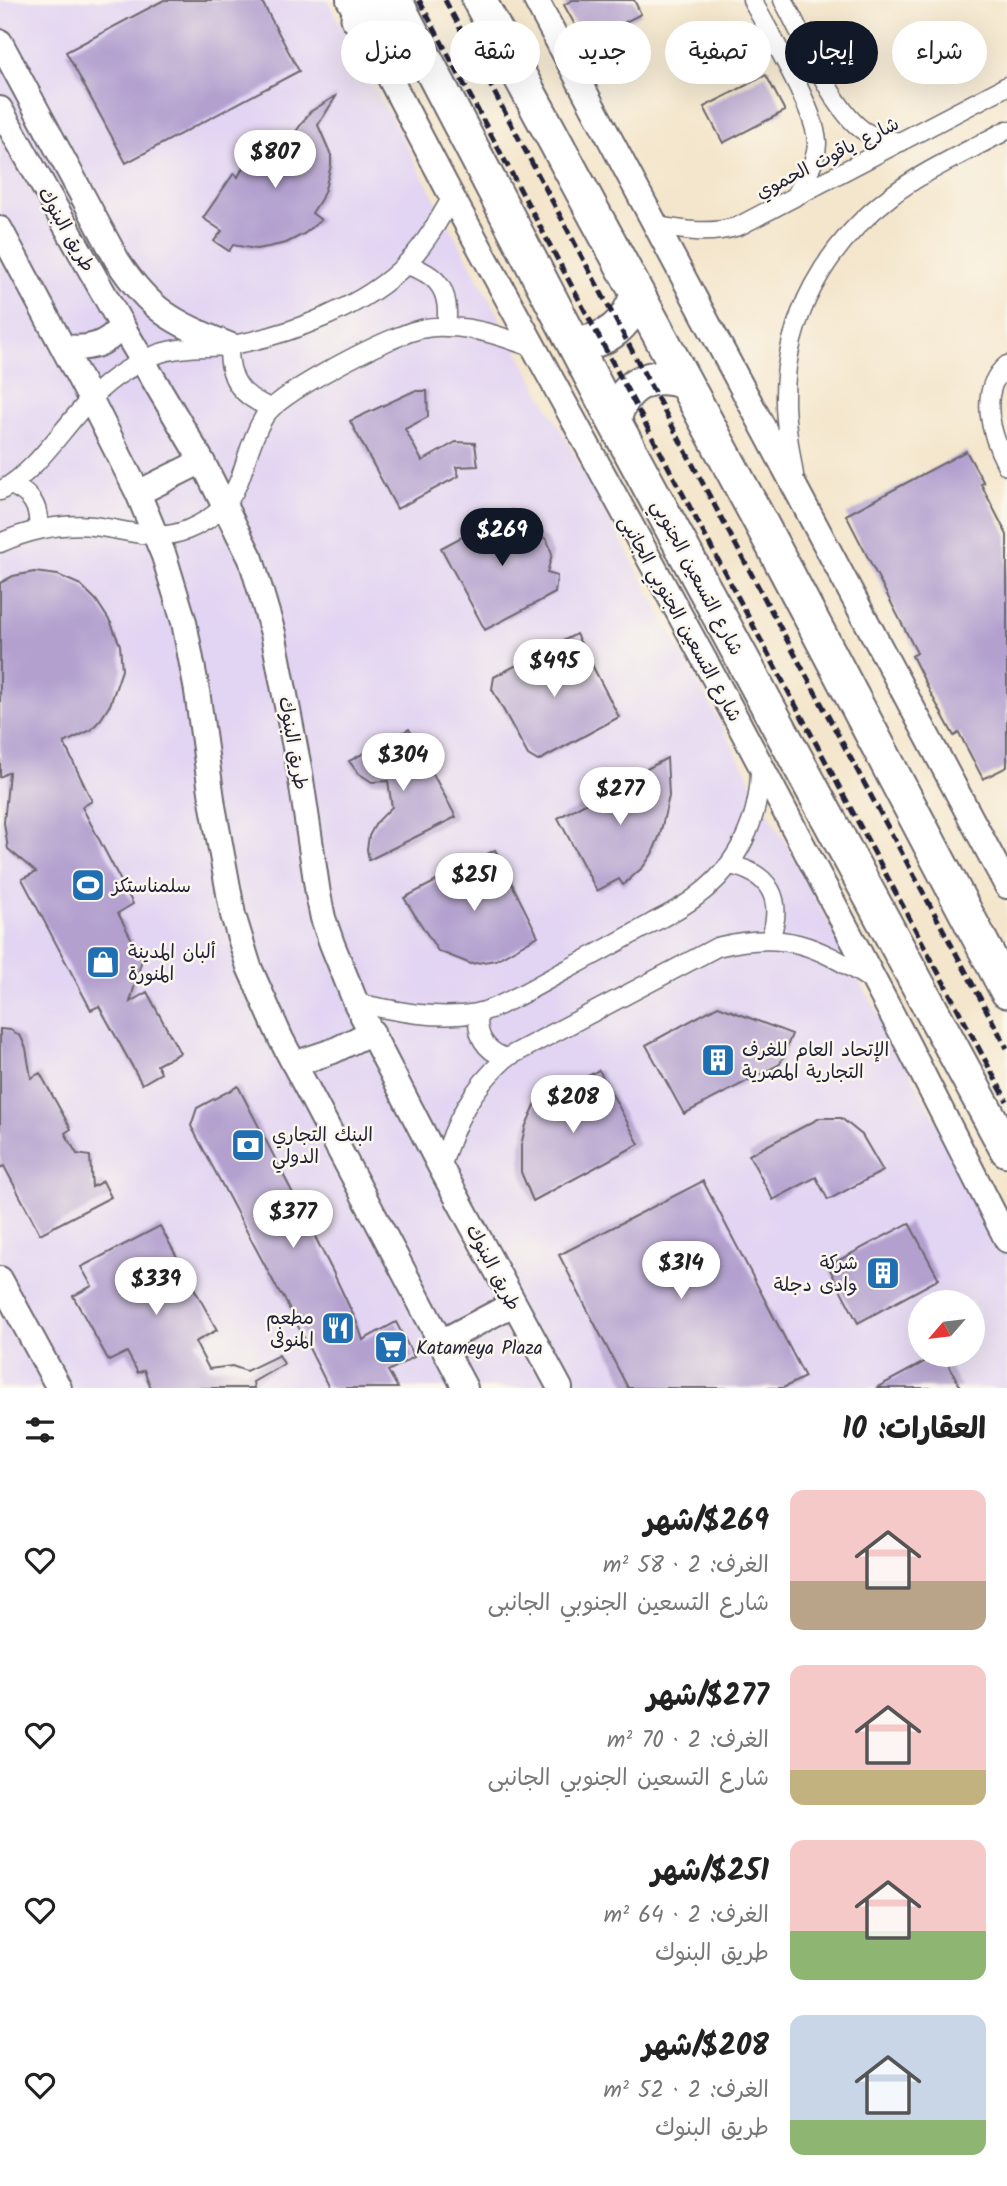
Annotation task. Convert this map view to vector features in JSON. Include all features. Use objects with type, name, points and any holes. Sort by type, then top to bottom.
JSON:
[{"type":"highway","points":[[354,9],[394,0]]},
{"type":"highway","name":"شارع التسعين الجنوبي","points":[[394,0],[614,421],[1007,1150]]},
{"type":"highway","points":[[479,0],[1007,991]]},
{"type":"highway","points":[[575,344],[599,340],[620,327],[628,317],[637,295]]},
{"type":"highway","points":[[614,421],[626,393],[643,382],[664,378],[684,383]]},
{"type":"street","points":[[536,0],[1007,886]]},
{"type":"street","points":[[752,0],[816,129],[817,142],[813,164],[796,195]]},
{"type":"street","points":[[785,1],[826,83],[852,120],[874,136],[901,142]]},
{"type":"street","name":"شارع التسعين الجنوبي الجانبى","points":[[354,9],[452,197],[907,1042],[1007,1240]]},
{"type":"street","points":[[0,41],[113,254],[130,280],[161,312],[192,330],[229,345]]},
{"type":"street","name":"شارع ياقوت الحموي","points":[[657,226],[703,233],[739,226],[1007,86]]},
{"type":"street","name":"طريق البنوك","points":[[0,109],[122,326],[202,461],[251,559],[269,614],[300,773],[323,918],[356,1003],[513,1304],[560,1388]]},
{"type":"street","points":[[796,485],[786,426],[786,379],[796,326],[814,282],[831,255],[891,195],[1007,130]]},
{"type":"street","points":[[38,528],[39,517],[30,496],[6,488],[33,464],[90,398],[124,371],[155,355],[258,340],[324,316],[377,289],[406,265],[421,247],[452,197]]},
{"type":"street","points":[[0,229],[138,493],[171,576],[184,622],[233,915],[260,994],[294,1064],[465,1388]]},
{"type":"street","points":[[89,268],[113,254]]},
{"type":"street","points":[[406,265],[422,269],[436,279],[445,294],[449,310],[446,327]]},
{"type":"street","points":[[64,348],[89,348],[99,345],[122,326]]},
{"type":"street","points":[[0,543],[38,528],[91,526],[157,537],[184,531],[206,521],[226,506],[234,494],[257,432],[271,408],[332,369],[421,329],[446,327],[480,330],[534,348]]},
{"type":"street","points":[[229,345],[233,378],[255,402],[271,408]]},
{"type":"street","points":[[1007,365],[994,385],[989,407],[996,445],[1007,466]]},
{"type":"street","points":[[138,493],[202,461]]},
{"type":"street","points":[[356,1003],[436,1016],[488,1010],[603,951],[695,898],[714,883],[729,865],[746,836],[756,808],[760,765]]},
{"type":"street","points":[[729,865],[746,868],[760,877],[771,890],[776,906],[776,923],[770,939]]},
{"type":"street","points":[[441,1168],[458,1118],[489,1073],[506,1058],[717,947],[744,940],[770,939],[799,944],[827,953],[873,981]]},
{"type":"street","points":[[479,1012],[478,1029],[485,1045],[506,1058]]},
{"type":"street","points":[[294,1064],[333,1051],[372,1032]]},
{"type":"street","points":[[3,1292],[59,1388]]},
{"type":"street","points":[[441,1342],[513,1304]]},
{"type":"shaded area","points":[[0,0],[327,0],[341,26],[341,84],[373,84],[1007,1251],[1007,1388],[0,1388]]},
{"type":"building","points":[[164,0],[261,0],[299,71],[126,163],[66,52]]},
{"type":"building","points":[[572,0],[634,0],[641,14],[627,21],[573,21],[564,5]]},
{"type":"building","points":[[749,84],[771,84],[785,111],[723,143],[704,107]]},
{"type":"building","points":[[337,95],[318,125],[331,155],[325,189],[312,213],[321,220],[304,234],[286,243],[268,247],[256,249],[233,245],[229,251],[214,241],[222,231],[203,218],[234,173],[238,177],[252,151],[262,144],[279,139],[287,144],[310,112]]},
{"type":"building","points":[[414,391],[427,391],[428,417],[405,429],[422,461],[456,442],[475,443],[478,466],[456,467],[459,476],[397,509],[350,421]]},
{"type":"building","points":[[966,451],[984,483],[981,484],[1007,535],[1007,767],[983,779],[959,733],[954,736],[930,692],[912,656],[917,653],[846,515]]},
{"type":"building","points":[[512,510],[527,522],[526,526],[547,540],[552,554],[547,573],[557,576],[555,593],[485,630],[441,548]]},
{"type":"building","points":[[34,572],[58,575],[81,585],[96,600],[111,623],[120,645],[122,670],[110,705],[91,730],[64,743],[92,801],[82,807],[133,904],[118,913],[142,959],[130,1002],[147,992],[180,1053],[157,1065],[161,1073],[142,1084],[99,1006],[91,1010],[22,879],[36,872],[8,849],[4,823],[9,772],[0,777],[0,583],[13,576]]},
{"type":"building","points":[[576,634],[619,717],[538,761],[528,755],[492,689],[494,677]]},
{"type":"building","points":[[409,729],[456,817],[369,860],[369,836],[376,823],[392,807],[388,781],[372,782],[358,773],[349,761]]},
{"type":"building","points":[[667,758],[669,796],[660,835],[652,854],[643,867],[623,885],[619,879],[597,891],[558,818]]},
{"type":"building","points":[[495,850],[538,936],[496,960],[471,964],[438,951],[404,898]]},
{"type":"building","name":"الإتحاد العام للغرف التجارية المصرية","points":[[718,1006],[792,1034],[780,1064],[684,1114],[646,1045]]},
{"type":"building","points":[[0,1029],[11,1030],[21,1037],[26,1048],[31,1078],[40,1073],[71,1129],[65,1133],[77,1154],[90,1156],[92,1187],[103,1181],[111,1197],[40,1234],[4,1166],[0,1168]]},
{"type":"building","points":[[599,1070],[639,1144],[533,1201],[521,1172],[521,1145],[536,1103]]},
{"type":"building","points":[[238,1086],[332,1270],[363,1340],[396,1322],[414,1357],[388,1371],[398,1388],[329,1388],[282,1294],[191,1126],[197,1108]]},
{"type":"building","points":[[820,1118],[841,1118],[862,1135],[883,1171],[828,1200],[816,1177],[773,1200],[749,1155]]},
{"type":"building","points":[[703,1181],[805,1377],[783,1388],[628,1388],[559,1255]]},
{"type":"building","name":"شركة وادى دجلة","points":[[909,1223],[939,1279],[919,1290],[908,1290],[908,1296],[858,1323],[828,1266]]},
{"type":"building","points":[[160,1226],[217,1330],[195,1342],[209,1369],[232,1366],[246,1371],[279,1355],[284,1364],[253,1382],[254,1388],[151,1388],[144,1370],[138,1373],[127,1352],[109,1361],[73,1296],[92,1286],[81,1267]]},
{"type":"building","points":[[915,1367],[950,1367],[961,1388],[876,1388]]},
{"type":"railway","points":[[419,0],[1007,1101]]},
{"type":"railway","points":[[445,0],[1007,1048]]},
{"type":"place","name":"سلمناستكز","points":[[88,885]]},
{"type":"place","name":"ألبان المدينة المنورة","points":[[103,962]]},
{"type":"place","name":"الإتحاد العام للغرف التجارية المصرية","points":[[718,1060]]},
{"type":"place","name":"البنك التجاري الدولي","points":[[248,1145]]},
{"type":"place","name":"شركة وادى دجلة","points":[[883,1273]]},
{"type":"place","name":"مطعم المنوفى","points":[[338,1328]]},
{"type":"place","name":"Katameya Plaza","points":[[391,1347]]}]
